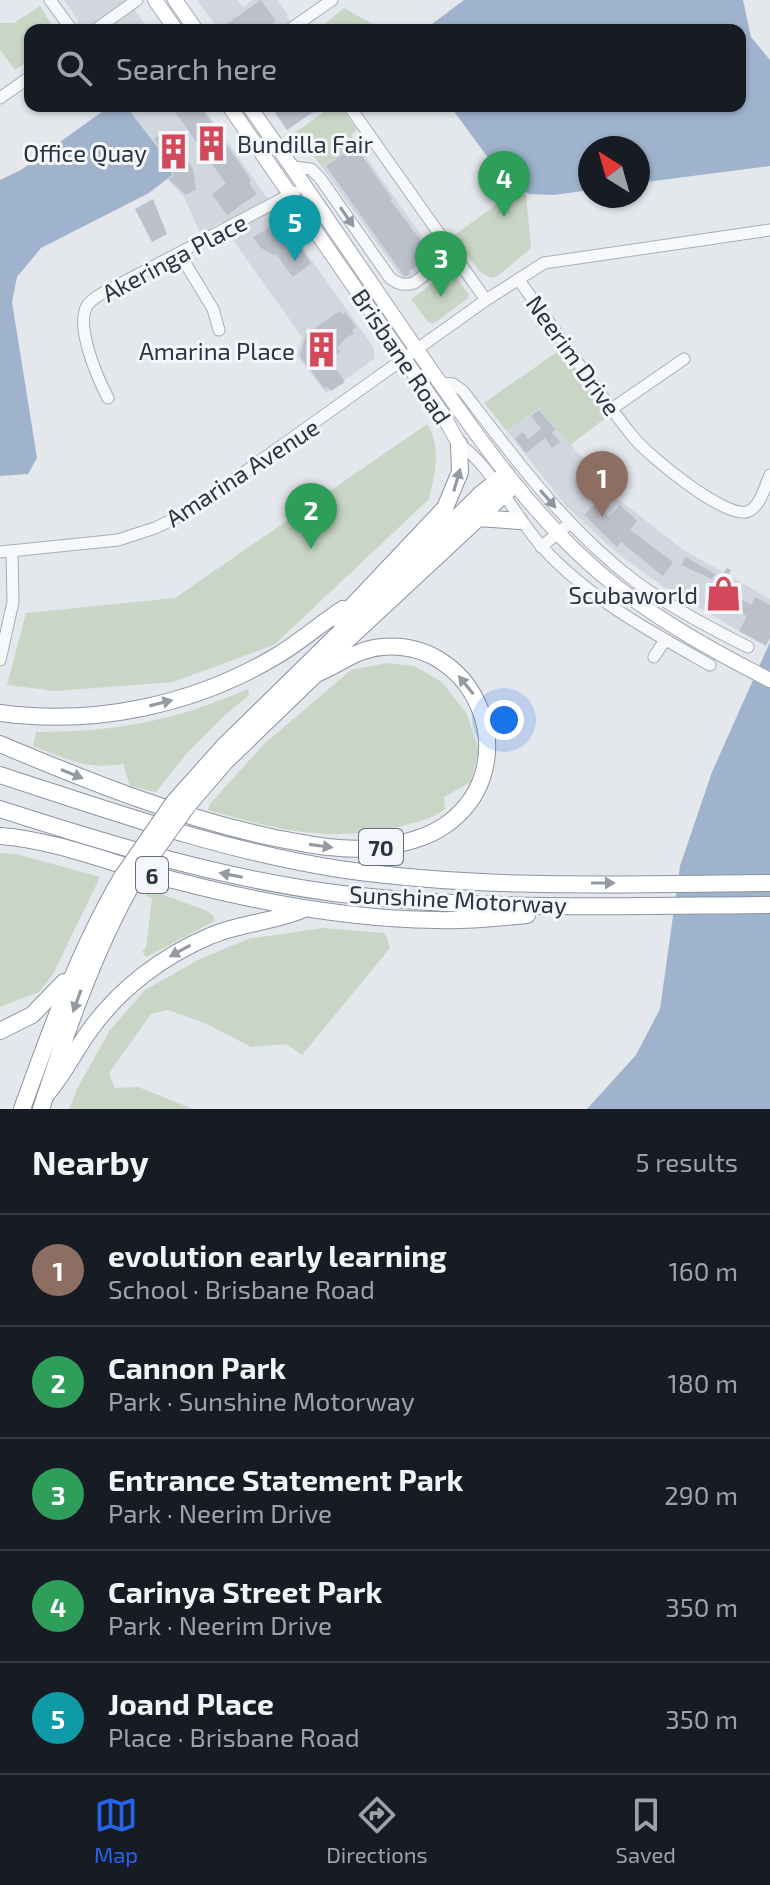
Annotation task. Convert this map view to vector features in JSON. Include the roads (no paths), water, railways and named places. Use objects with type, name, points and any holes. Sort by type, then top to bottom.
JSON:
[{"type":"highway","name":"6","points":[[0,1031],[32,1015],[72,975],[99,917],[234,728],[445,508],[455,491],[460,472],[459,444]]},
{"type":"highway","points":[[316,674],[328,658],[478,518],[504,484]]},
{"type":"highway","points":[[224,746],[504,484]]},
{"type":"highway","points":[[478,518],[519,521]]},
{"type":"highway","points":[[0,713],[75,716],[131,710],[180,699],[236,678],[277,656],[354,602]]},
{"type":"highway","name":"70","points":[[0,744],[155,805],[257,834],[353,849],[418,839],[436,831],[462,810],[474,795],[485,770],[488,738],[483,712],[468,685],[435,658],[395,647],[366,650],[316,674],[181,804]]},
{"type":"highway","name":"Sunshine Motorway","points":[[0,775],[195,837],[338,869],[454,881],[770,883]]},
{"type":"highway","name":"Sunshine Motorway","points":[[0,809],[163,858],[278,884],[381,898],[503,906],[770,905]]},
{"type":"highway","name":"6","points":[[0,836],[47,845],[219,892],[371,917],[439,920],[539,915],[559,906]]},
{"type":"highway","points":[[43,1102],[91,966],[128,878]]},
{"type":"highway","points":[[43,1102],[99,1019],[151,969],[224,930],[291,915],[306,908]]},
{"type":"highway","points":[[22,1109],[72,975]]},
{"type":"main road","points":[[155,0],[172,24]]},
{"type":"main road","points":[[175,0],[192,24]]},
{"type":"main road","name":"Brisbane Road","points":[[233,112],[451,427],[459,444]]},
{"type":"main road","name":"Brisbane Road","points":[[253,112],[440,383],[504,484],[564,528],[602,575],[670,624],[770,680]]},
{"type":"street","points":[[50,0],[68,24]]},
{"type":"street","points":[[103,24],[137,0]]},
{"type":"street","points":[[299,24],[332,0]]},
{"type":"street","points":[[0,98],[24,81]]},
{"type":"street","points":[[353,112],[486,300]]},
{"type":"street","name":"Brisbane Road","points":[[293,167],[311,169],[320,178],[395,282],[414,283],[453,254]]},
{"type":"street","name":"Akeringa Place","points":[[108,398],[88,347],[84,317],[87,305],[101,294],[305,185]]},
{"type":"street","name":"Neerim Drive","points":[[417,350],[544,263],[770,230]]},
{"type":"street","points":[[179,253],[213,309],[219,330]]},
{"type":"street","name":"Neerim Drive","points":[[518,279],[636,440],[700,493],[735,513],[749,512],[759,502],[770,475]]},
{"type":"street","name":"Amarina Avenue","points":[[6,552],[118,540],[174,520],[217,493],[417,350]]},
{"type":"street","points":[[613,408],[684,359]]},
{"type":"street","name":"Brisbane Road","points":[[440,383],[453,384],[463,391],[564,528],[638,583],[748,647]]},
{"type":"street","name":"Brisbane Road","points":[[459,444],[504,484],[519,521],[541,547],[591,591],[665,640],[710,665]]},
{"type":"street","points":[[541,547],[564,528]]},
{"type":"street","points":[[0,660],[13,602],[6,552]]},
{"type":"street","points":[[591,591],[602,575]]},
{"type":"street","points":[[654,657],[665,640]]},
{"type":"water","points":[[464,0],[743,0],[751,37],[770,60],[770,166],[650,181],[650,136],[578,136],[578,192],[554,195],[530,194],[509,186],[454,112],[746,112],[746,24],[432,24]]},
{"type":"water","points":[[102,112],[131,112],[172,166],[172,175],[149,193],[41,248],[17,277],[12,302],[37,458],[28,474],[0,476],[0,180],[21,170]]},
{"type":"water","points":[[770,642],[770,1109],[587,1109],[636,1055],[660,1009],[680,866],[712,772]]},
{"type":"place","name":"Bundilla Fair","points":[[211,143]]},
{"type":"place","name":"Office Quay","points":[[173,152]]},
{"type":"place","name":"Carinya Street Park","points":[[504,217]]},
{"type":"place","name":"Joand Place","points":[[295,261]]},
{"type":"place","name":"Entrance Statement Park","points":[[441,297]]},
{"type":"place","name":"Amarina Place","points":[[321,350]]},
{"type":"place","name":"evolution early learning","points":[[602,517]]},
{"type":"place","name":"Cannon Park","points":[[311,549]]},
{"type":"place","name":"Scubaworld","points":[[724,594]]}]
